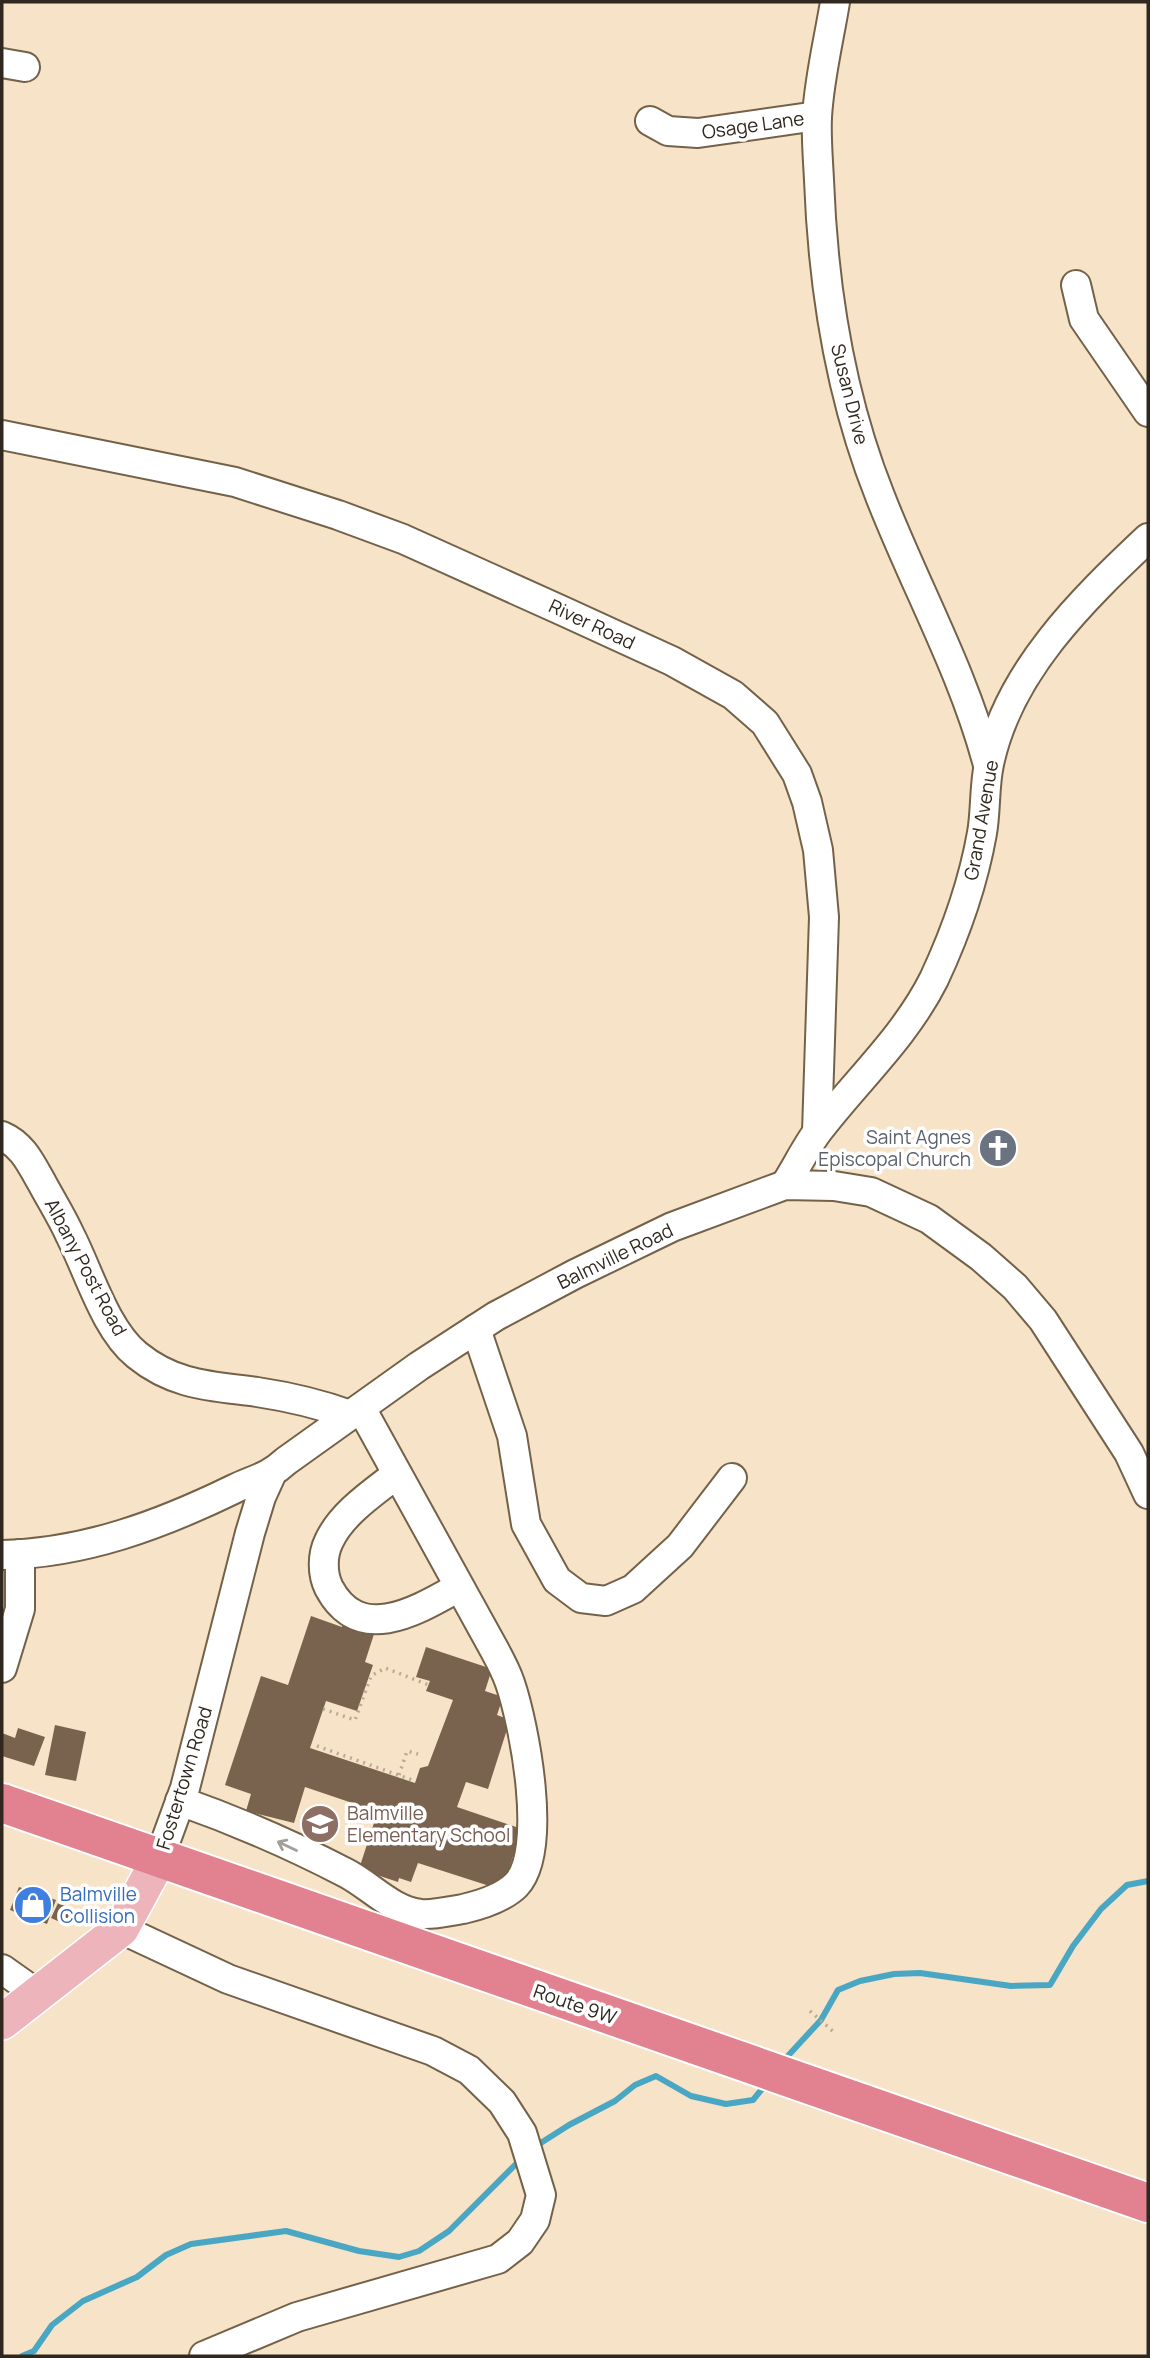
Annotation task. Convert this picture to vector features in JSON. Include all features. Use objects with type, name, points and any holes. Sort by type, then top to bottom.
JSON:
[{"type":"highway","name":"Route 9W","points":[[2,1804],[1148,2203]]},
{"type":"main road","name":"Fostertown Road","points":[[2,2022],[121,1929],[159,1859]]},
{"type":"street","name":"Susan Drive","points":[[835,2],[817,116],[820,217],[825,270],[841,369],[853,417],[880,497],[942,636],[976,721],[988,765]]},
{"type":"street","name":"Osage Lane","points":[[650,121],[668,131],[698,133],[817,116]]},
{"type":"street","points":[[1076,285],[1084,319],[1148,412]]},
{"type":"street","name":"River Road","points":[[2,435],[235,482],[338,515],[403,539],[565,612],[672,661],[733,695],[765,723],[797,774],[807,802],[818,850],[824,917],[817,1132]]},
{"type":"street","name":"Grand Avenue","points":[[785,1185],[817,1132],[900,1034],[933,981],[963,911],[977,861],[988,765],[1001,725],[1019,685],[1044,649],[1084,601],[1148,538]]},
{"type":"street","name":"Albany Post Road","points":[[2,1136],[14,1141],[25,1154],[69,1233],[103,1306],[123,1340],[136,1354],[164,1374],[192,1384],[314,1402],[356,1412]]},
{"type":"street","name":"Balmville Road","points":[[11,1554],[90,1545],[177,1517],[252,1480],[271,1475],[418,1366],[476,1329],[575,1274],[672,1227],[785,1185],[834,1186],[871,1192],[929,1219],[981,1257],[1015,1287],[1043,1320],[1129,1452],[1148,1494]]},
{"type":"street","points":[[476,1329],[512,1436],[526,1524],[557,1580],[581,1598],[606,1601],[634,1589],[680,1546],[732,1478]]},
{"type":"street","points":[[180,1801],[349,1874],[394,1905],[420,1914],[475,1906],[503,1895],[517,1884],[529,1859],[533,1833],[532,1808],[521,1727],[509,1681],[397,1474],[356,1412]]},
{"type":"street","points":[[397,1474],[366,1516],[342,1522],[329,1542],[324,1560],[326,1581],[335,1599],[350,1611],[366,1618],[383,1619],[405,1616],[412,1598],[459,1587]]},
{"type":"street","name":"Fostertown Road","points":[[159,1859],[180,1801],[250,1533],[271,1475]]},
{"type":"street","points":[[2,1668],[20,1609],[11,1554]]},
{"type":"street","points":[[121,1929],[228,1979],[433,2051],[469,2070],[502,2102],[522,2133],[541,2194],[535,2220],[520,2242],[498,2259],[297,2317],[204,2356]]},
{"type":"street","points":[[2,1969],[34,1995]]},
{"type":"path","points":[[323,1709],[355,1720],[372,1676],[384,1668],[429,1685]]},
{"type":"path","points":[[317,1746],[415,1781]]},
{"type":"path","points":[[399,1775],[407,1751],[418,1754]]},
{"type":"path","points":[[810,2011],[836,2034]]},
{"type":"building","name":"Balmville Elementary School","points":[[311,1616],[342,1627],[343,1621],[375,1631],[365,1662],[373,1665],[357,1711],[326,1701],[310,1748],[415,1783],[420,1768],[428,1766],[453,1700],[426,1691],[430,1681],[416,1677],[426,1647],[492,1669],[485,1691],[503,1697],[497,1715],[510,1720],[488,1789],[466,1782],[457,1807],[522,1829],[502,1890],[418,1863],[411,1882],[399,1878],[398,1882],[359,1869],[374,1823],[366,1821],[370,1809],[305,1787],[294,1823],[246,1811],[251,1794],[225,1785],[261,1676],[288,1685]]},
{"type":"building","points":[[55,1725],[86,1732],[76,1781],[45,1775]]},
{"type":"building","points":[[18,1728],[45,1737],[34,1766],[2,1756],[2,1733],[15,1738]]},
{"type":"building","name":"Balmville Collision","points":[[19,1887],[56,1900],[47,1924],[10,1910]]},
{"type":"building","points":[[58,1903],[76,1911],[69,1926],[51,1918]]},
{"type":"waterway","points":[[785,2059],[821,2020],[838,1990],[860,1981],[894,1974],[920,1973],[1011,1986],[1050,1985],[1073,1946],[1101,1909],[1127,1885],[1148,1881]]},
{"type":"waterway","points":[[536,2146],[615,2101],[635,2085],[656,2076],[691,2096],[726,2104],[753,2100],[762,2089]]},
{"type":"waterway","points":[[22,2356],[34,2351],[52,2325],[83,2301],[137,2277],[166,2255],[191,2244],[286,2231],[359,2251],[399,2257],[419,2251],[449,2231],[516,2164]]},
{"type":"place","name":"Saint Agnes Episcopal Church","points":[[998,1148]]},
{"type":"place","name":"Balmville Elementary School","points":[[320,1824]]},
{"type":"place","name":"Balmville Collision","points":[[33,1905]]}]
